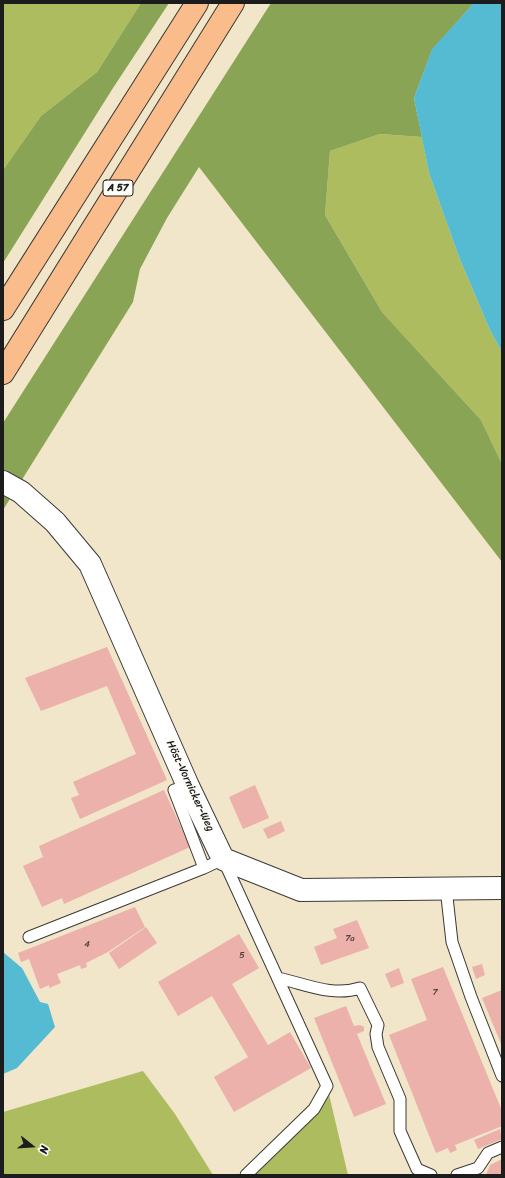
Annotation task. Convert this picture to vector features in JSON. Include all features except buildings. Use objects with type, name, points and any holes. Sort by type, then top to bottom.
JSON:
[{"type":"highway","name":"A 57","points":[[3,309],[197,3]]},
{"type":"highway","name":"A 57","points":[[3,373],[233,3]]},
{"type":"street","name":"Höst-Vornicker-Weg","points":[[3,482],[20,492],[55,522],[90,564],[188,786],[223,859]]},
{"type":"street","points":[[223,859],[301,890],[502,888]]},
{"type":"lane","points":[[188,786],[174,790],[204,868]]},
{"type":"lane","points":[[29,937],[204,868],[223,859],[327,1086],[314,1109],[246,1175]]},
{"type":"lane","points":[[446,888],[452,942],[471,997],[502,1076]]},
{"type":"lane","points":[[278,978],[328,991],[351,991],[360,988],[378,1024],[376,1034],[378,1046],[400,1099],[400,1131],[417,1169],[432,1175]]},
{"type":"lane","points":[[456,1175],[478,1168],[488,1153],[502,1147]]},
{"type":"green space","points":[[3,3],[141,3],[97,72],[41,116],[3,170]]},
{"type":"green space","points":[[141,3],[169,3],[113,88],[3,263],[3,170],[41,116],[97,72]]},
{"type":"green space","points":[[271,3],[474,3],[432,50],[414,98],[422,137],[380,134],[330,151],[325,215],[382,312],[481,420],[502,464],[502,562],[199,167],[167,218],[140,269],[133,302],[3,510],[3,423]]},
{"type":"green space","points":[[380,134],[422,137],[429,173],[459,257],[490,330],[502,352],[502,464],[481,420],[382,312],[325,215],[330,151]]},
{"type":"green space","points":[[143,1071],[175,1114],[213,1175],[3,1175],[3,1112]]},
{"type":"green space","points":[[327,1086],[348,1175],[246,1175],[314,1109]]},
{"type":"water","points":[[474,3],[502,3],[502,352],[490,330],[459,257],[429,173],[414,98],[432,49]]},
{"type":"water","points":[[3,952],[22,968],[40,1002],[48,1004],[55,1027],[17,1068],[3,1074]]}]
